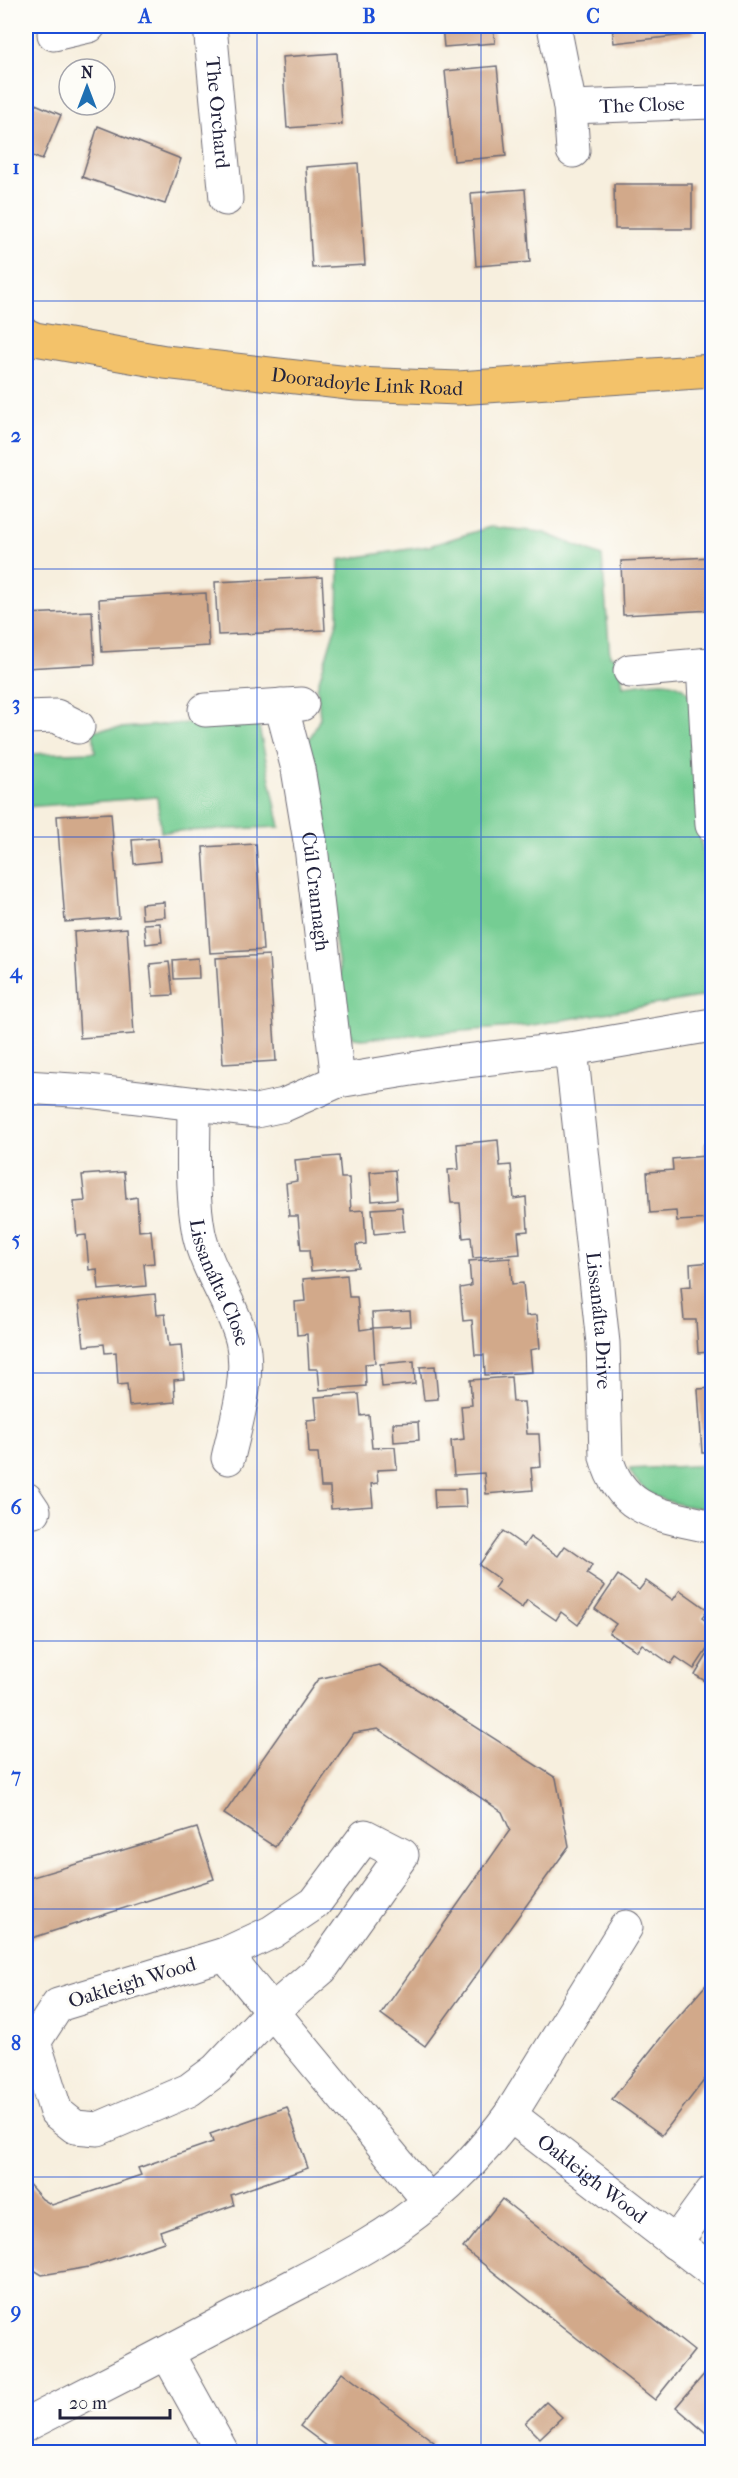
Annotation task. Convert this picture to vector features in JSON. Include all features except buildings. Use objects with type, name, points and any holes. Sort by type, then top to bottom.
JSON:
[{"type":"main road","name":"Dooradoyle Link Road","points":[[26,335],[34,339],[165,362],[357,384],[458,388],[712,371]]},
{"type":"street","points":[[54,34],[89,26]]},
{"type":"street","name":"The Orchard","points":[[210,26],[226,199]]},
{"type":"street","points":[[554,26],[570,107],[573,151]]},
{"type":"street","name":"The Close","points":[[570,107],[712,102]]},
{"type":"street","points":[[630,671],[707,665],[712,825]]},
{"type":"street","name":"Cúl Crannagh","points":[[205,710],[292,704],[298,769],[311,847],[338,1082]]},
{"type":"street","points":[[26,717],[56,716],[78,727]]},
{"type":"street","points":[[26,1087],[88,1091],[256,1111],[284,1105],[338,1082],[448,1063],[571,1048],[712,1025]]},
{"type":"street","name":"Lissanálta Drive","points":[[571,1048],[602,1332],[608,1466],[630,1500],[646,1511],[712,1527]]},
{"type":"street","name":"Lissanálta Close","points":[[194,1105],[194,1183],[200,1235],[204,1253],[241,1338],[245,1355],[242,1385],[228,1458]]},
{"type":"street","name":"Oakleigh Wood","points":[[365,1836],[402,1855],[321,1969],[273,2010],[216,2070],[189,2090],[98,2129],[75,2127],[56,2112],[34,2042],[58,2005],[225,1954],[272,1932],[315,1903],[365,1836]]},
{"type":"street","points":[[26,2425],[167,2353],[352,2253],[392,2229],[430,2202],[493,2138],[510,2115],[627,1927]]},
{"type":"street","points":[[225,1954],[430,2202]]},
{"type":"street","name":"Oakleigh Wood","points":[[510,2115],[712,2271]]},
{"type":"street","points":[[675,2243],[712,2192]]},
{"type":"street","points":[[167,2353],[222,2452]]},
{"type":"green space","points":[[490,527],[542,532],[602,556],[610,656],[620,657],[623,686],[651,682],[669,683],[684,689],[690,696],[700,835],[712,911],[712,995],[527,1026],[354,1038],[348,1029],[307,744],[320,718],[317,687],[338,619],[339,560],[429,546]]},
{"type":"green space","points":[[257,718],[280,827],[161,832],[157,797],[26,807],[26,754],[95,752],[93,730]]},
{"type":"green space","points":[[712,1465],[712,1511],[654,1496],[636,1481],[629,1469]]}]
